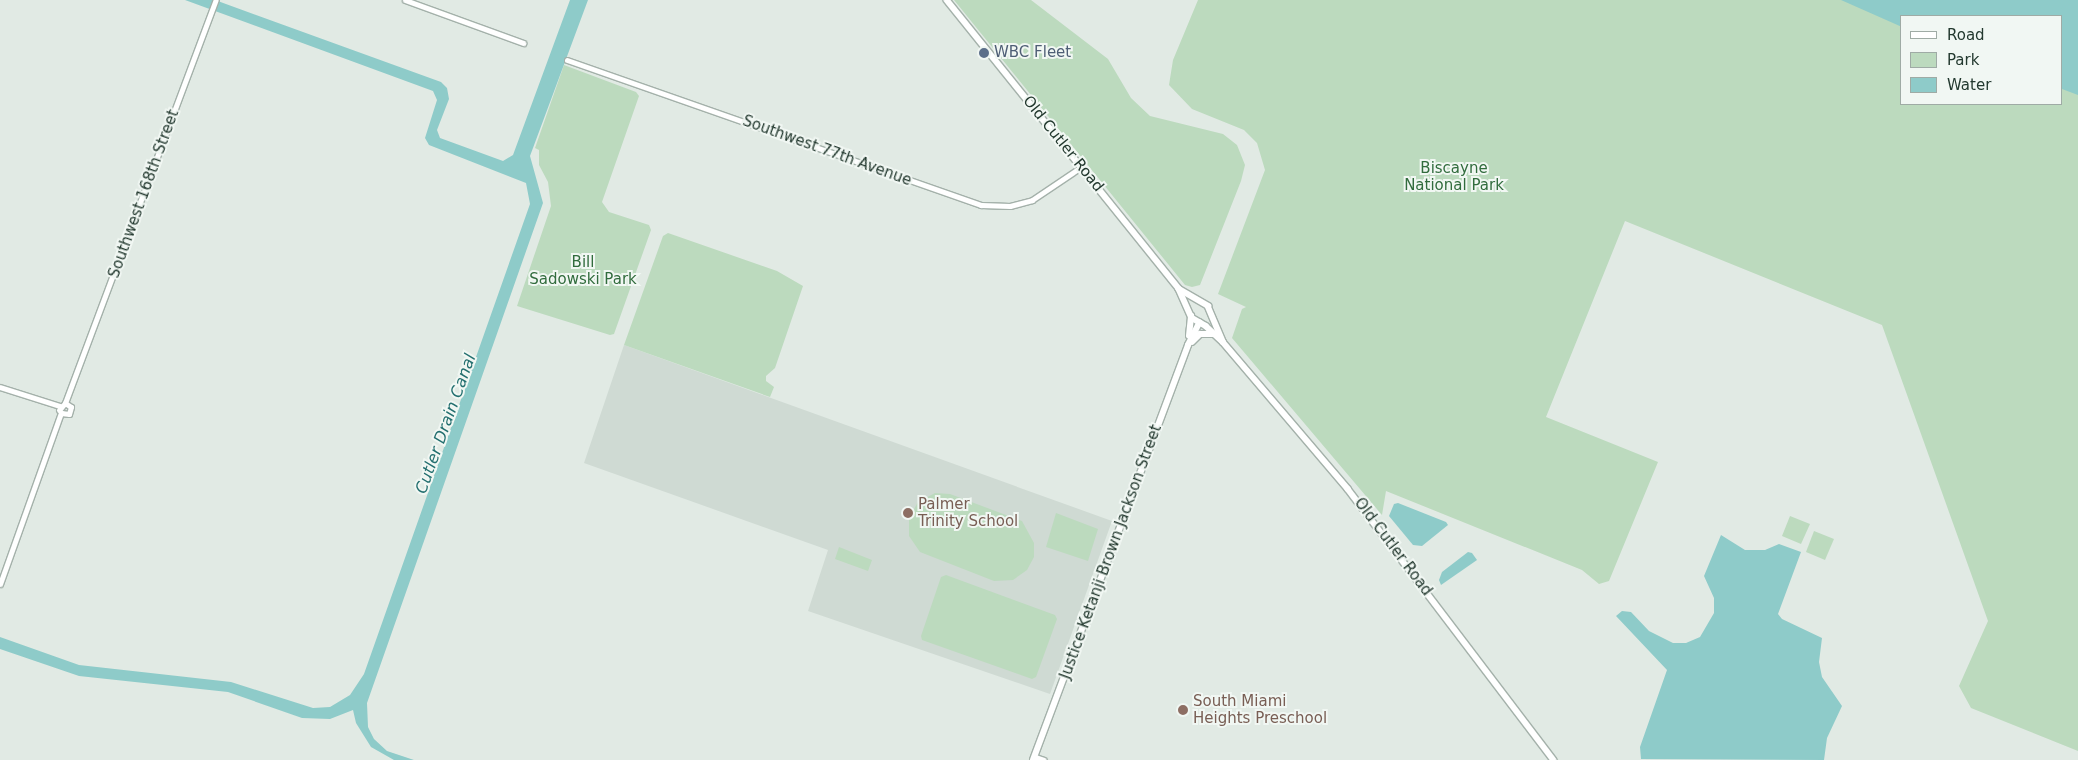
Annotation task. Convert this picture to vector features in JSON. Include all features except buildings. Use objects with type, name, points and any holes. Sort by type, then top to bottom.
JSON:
[{"type":"main road","name":"Old Cutler Road","points":[[947,0],[1179,289],[1191,315],[1223,342],[1348,489],[1554,760]]},
{"type":"main road","name":"Old Cutler Road","points":[[1179,289],[1207,305],[1223,342]]},
{"type":"main road","points":[[1191,315],[1200,302]]},
{"type":"main road","points":[[1200,323],[1210,314]]},
{"type":"main road","name":"Justice Ketanji Brown Jackson Street","points":[[1188,344],[1191,315]]},
{"type":"main road","name":"Justice Ketanji Brown Jackson Street","points":[[1034,758],[1188,344],[1200,323]]},
{"type":"main road","points":[[1188,344],[1200,334],[1213,334]]},
{"type":"street","name":"Southwest 168th Street","points":[[0,584],[57,431],[63,409],[216,0]]},
{"type":"street","points":[[405,0],[523,43]]},
{"type":"street","name":"Southwest 77th Avenue","points":[[567,60],[976,204],[1005,206],[1032,200],[1082,167]]},
{"type":"street","points":[[0,387],[63,409]]},
{"type":"street","points":[[1034,758],[1044,760]]},
{"type":"shaded area","name":"Palmer Trinity School","points":[[624,345],[1112,521],[1050,694],[808,611],[828,550],[584,463]]},
{"type":"green space","points":[[954,0],[1031,0],[1108,59],[1131,98],[1150,116],[1223,134],[1237,145],[1245,165],[1241,181],[1200,285],[1192,287],[1185,285]]},
{"type":"green space","name":"Biscayne National Park","points":[[1198,0],[2078,0],[2078,751],[1971,708],[1959,686],[1988,621],[1882,325],[1625,221],[1546,417],[1658,462],[1609,581],[1599,584],[1582,570],[1386,491],[1382,515],[1232,338],[1242,309],[1246,307],[1218,294],[1265,170],[1257,143],[1244,130],[1192,109],[1169,85],[1173,60]]},
{"type":"green space","name":"Bill Sadowski Park","points":[[564,65],[636,92],[639,96],[602,202],[609,212],[649,225],[651,230],[614,334],[610,335],[517,306],[551,206],[548,182],[539,165],[539,150],[535,148]]},
{"type":"green space","name":"Bill Sadowski Park","points":[[668,233],[777,271],[803,286],[775,368],[766,376],[766,381],[774,387],[770,397],[624,345],[663,236]]},
{"type":"green space","points":[[935,493],[950,494],[1022,521],[1034,543],[1034,557],[1027,570],[1013,580],[994,581],[920,552],[909,536],[909,518],[918,502]]},
{"type":"green space","points":[[1056,513],[1098,529],[1088,561],[1046,547]]},
{"type":"green space","points":[[1790,516],[1810,524],[1801,544],[1782,536]]},
{"type":"green space","points":[[1814,531],[1834,539],[1825,560],[1806,552]]},
{"type":"green space","points":[[839,547],[872,560],[868,571],[835,559]]},
{"type":"green space","points":[[946,575],[1055,615],[1057,619],[1036,677],[1032,679],[922,640],[921,636],[941,577]]},
{"type":"water","points":[[185,0],[215,0],[441,82],[447,88],[449,99],[437,130],[440,138],[503,161],[513,155],[570,0],[588,0],[530,156],[543,203],[367,703],[368,727],[374,739],[387,751],[414,760],[394,760],[371,747],[356,723],[353,710],[330,719],[302,718],[228,692],[79,676],[0,649],[0,637],[79,665],[231,682],[313,708],[330,707],[350,695],[364,674],[530,204],[526,183],[429,145],[425,138],[437,100],[433,91]]},
{"type":"water","points":[[1841,0],[2078,0],[2078,95],[2063,89],[2063,15],[1900,15],[1900,26]]},
{"type":"water","points":[[1398,503],[1446,522],[1448,525],[1422,546],[1413,545],[1389,516],[1394,504]]},
{"type":"water","points":[[1721,535],[1745,550],[1765,550],[1779,544],[1801,552],[1778,614],[1782,619],[1822,638],[1819,662],[1822,677],[1842,706],[1827,738],[1824,760],[1641,759],[1640,747],[1667,670],[1616,616],[1622,611],[1631,612],[1649,631],[1673,643],[1686,643],[1700,637],[1714,613],[1714,598],[1704,576]]},
{"type":"water","points":[[1468,552],[1472,553],[1477,560],[1441,585],[1439,580],[1442,572]]},
{"type":"place","name":"WBC Fleet","points":[[984,53]]},
{"type":"place","name":"Palmer Trinity School","points":[[908,513]]},
{"type":"place","name":"South Miami Heights Preschool","points":[[1183,710]]},
{"type":"water label","name":"Cutler Drain Canal","points":[[446,424]]}]
